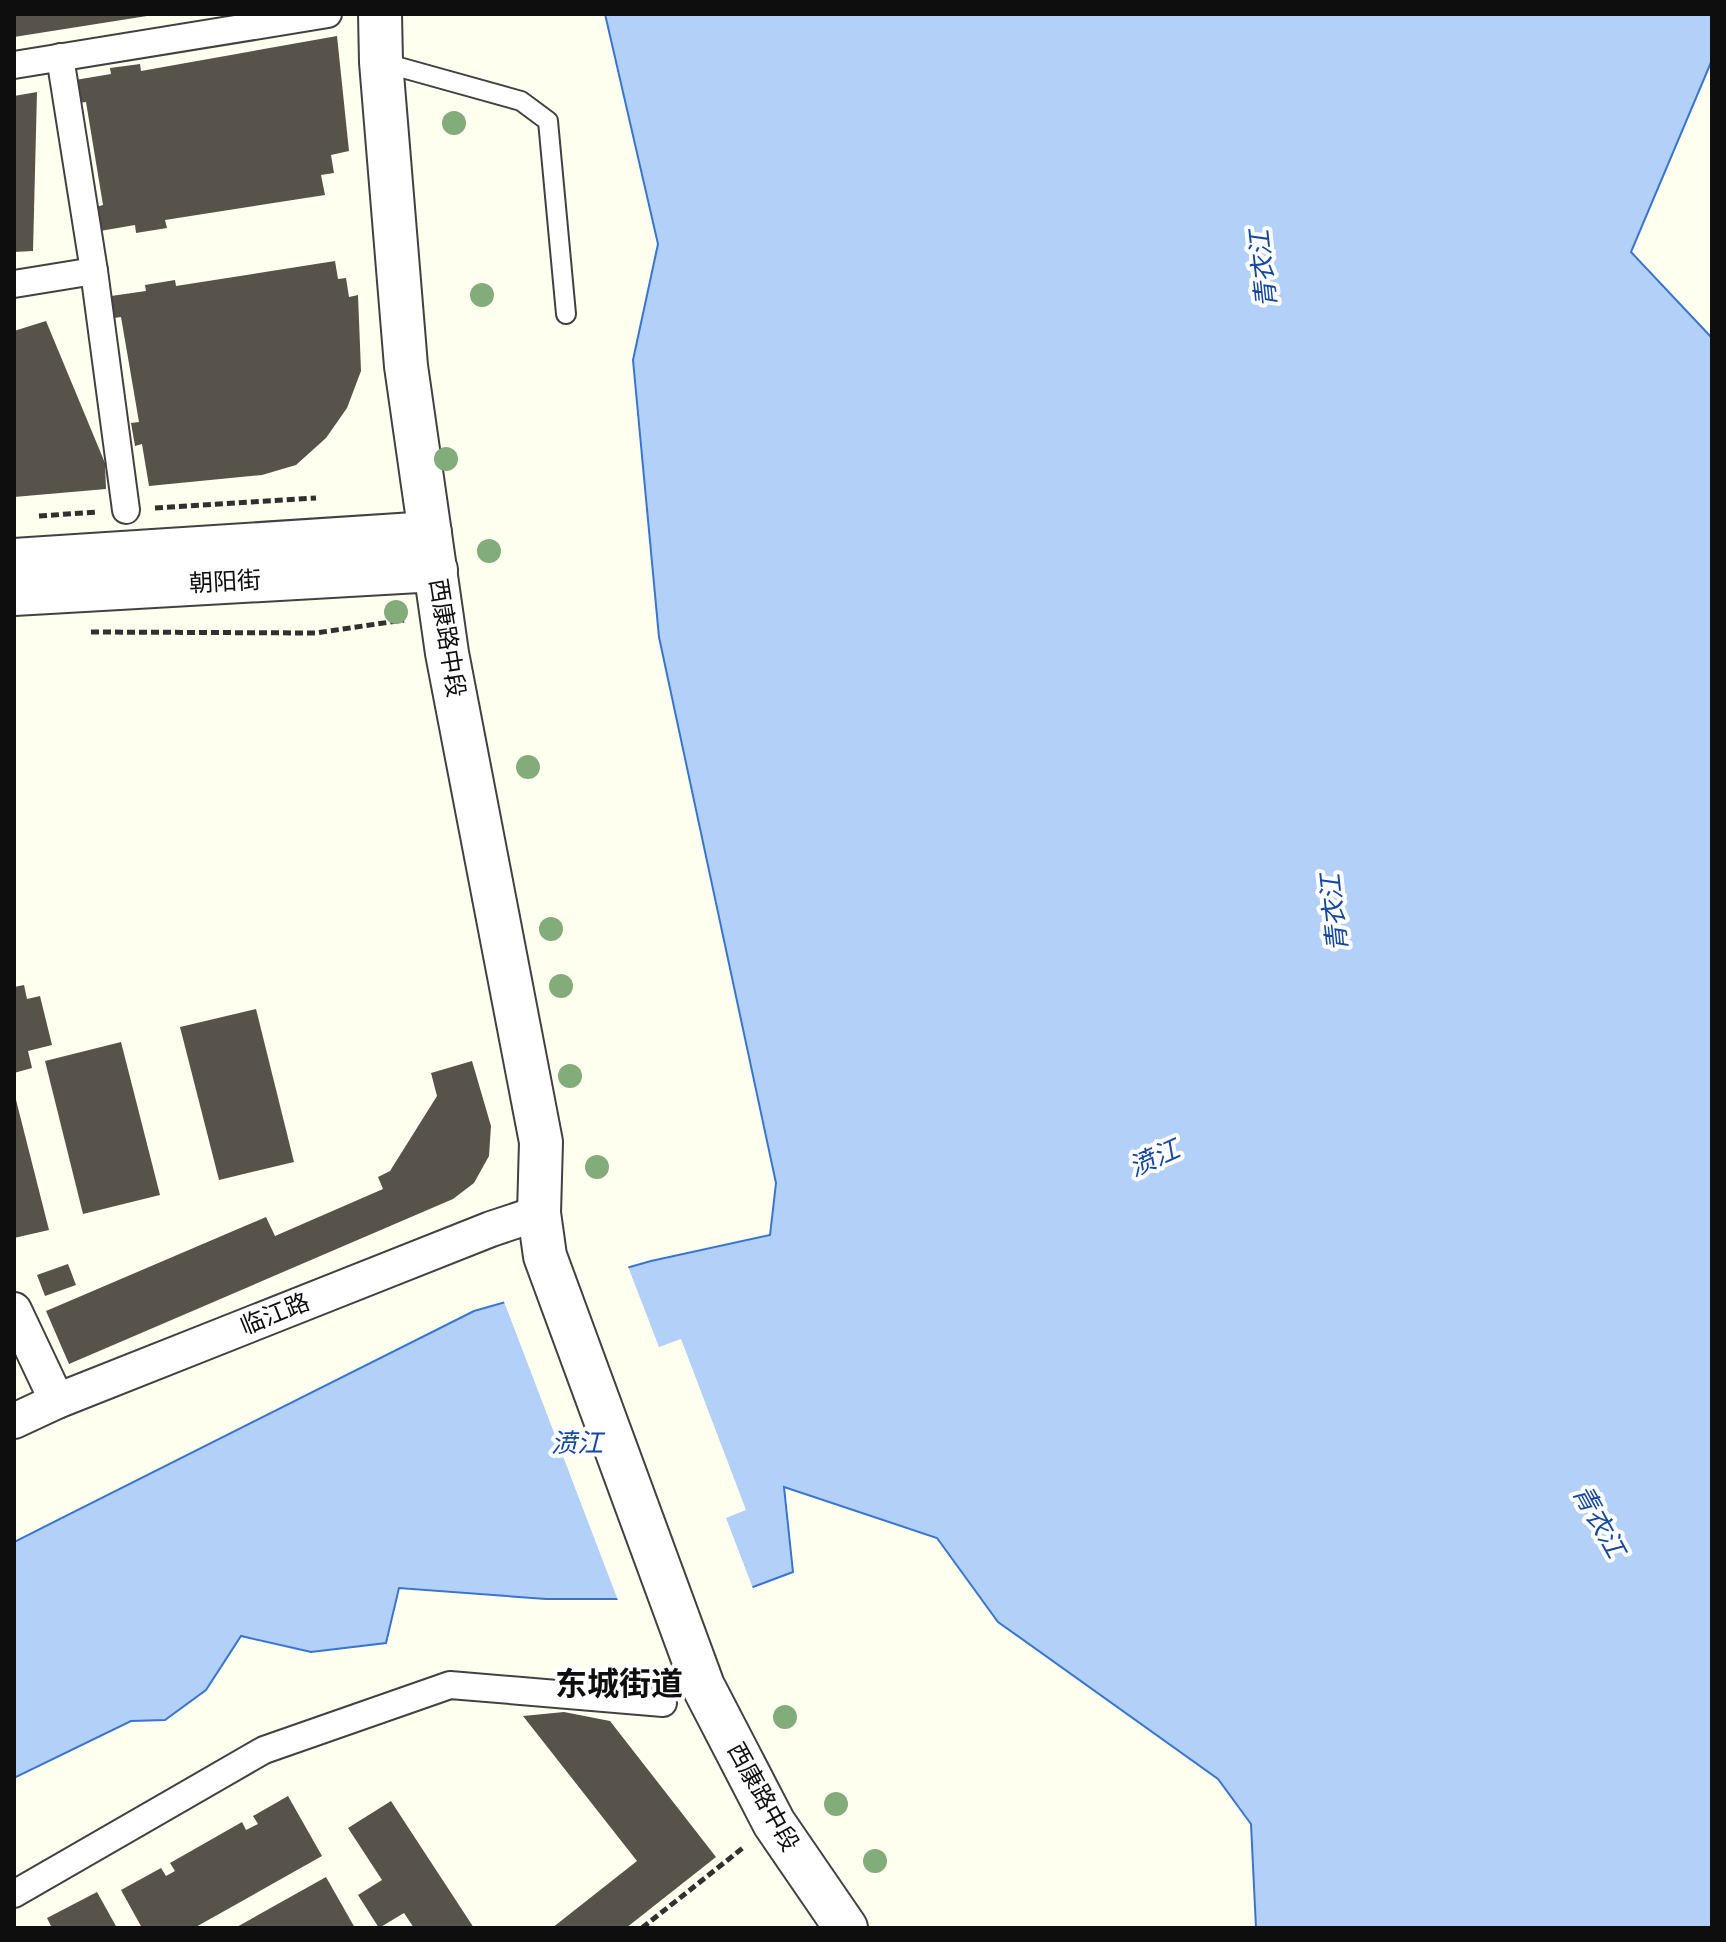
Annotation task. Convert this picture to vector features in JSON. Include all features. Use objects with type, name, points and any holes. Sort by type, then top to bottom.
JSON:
[{"type":"street","points":[[14,65],[328,14]]},
{"type":"street","name":"西康路中段","points":[[380,14],[381,62],[406,366],[450,668],[541,1142],[539,1213],[545,1256],[703,1686],[774,1823],[846,1928]]},
{"type":"street","points":[[60,57],[94,271],[126,510]]},
{"type":"street","points":[[14,284],[94,271]]},
{"type":"street","name":"朝阳街","points":[[14,560],[433,552]]},
{"type":"street","name":"朝阳街","points":[[14,594],[433,552]]},
{"type":"street","name":"临江路","points":[[14,1421],[57,1401],[491,1229],[539,1213]]},
{"type":"street","points":[[14,1310],[57,1401]]},
{"type":"street","points":[[14,1894],[264,1750],[450,1685],[663,1703]]},
{"type":"lane","points":[[381,62],[521,101],[548,121],[566,314]]},
{"type":"path","points":[[78,632],[316,633],[405,620]]},
{"type":"path","points":[[642,1928],[774,1823]]},
{"type":"water","points":[[605,14],[1712,14],[1712,60],[1631,252],[1712,338],[1712,1928],[1256,1928],[1251,1824],[1218,1779],[998,1622],[937,1538],[784,1487],[793,1572],[721,1599],[546,1599],[399,1588],[386,1643],[311,1652],[241,1636],[206,1690],[165,1720],[131,1721],[14,1778],[14,1542],[474,1311],[651,1261],[770,1235],[776,1183],[659,637],[633,360],[658,244]]},
{"type":"pier","points":[[627,1264],[659,1347],[681,1339],[746,1510],[726,1518],[754,1591],[722,1603],[619,1603],[503,1299]]},
{"type":"building","points":[[14,14],[146,14],[147,16],[14,37]]},
{"type":"building","points":[[337,36],[349,151],[331,155],[334,173],[321,175],[325,195],[165,220],[167,228],[136,233],[135,225],[100,231],[96,207],[103,205],[86,102],[79,103],[75,80],[111,74],[110,68],[140,64],[141,71]]},
{"type":"building","points":[[37,92],[33,251],[14,252],[14,96]]},
{"type":"building","points":[[335,261],[338,279],[346,278],[349,297],[358,295],[361,371],[347,408],[326,438],[296,465],[262,475],[149,486],[142,444],[135,446],[131,423],[139,422],[121,317],[114,318],[111,296],[146,291],[145,285],[175,280],[176,286]]},
{"type":"building","points":[[46,321],[105,463],[106,489],[14,497],[14,331]]},
{"type":"building","points":[[24,985],[27,999],[40,996],[52,1045],[28,1051],[32,1068],[14,1073],[14,987]]},
{"type":"building","points":[[256,1009],[294,1162],[219,1180],[180,1027]]},
{"type":"building","points":[[121,1042],[160,1195],[83,1214],[45,1061]]},
{"type":"building","points":[[472,1061],[491,1126],[489,1156],[474,1183],[453,1199],[69,1364],[46,1311],[266,1217],[275,1236],[383,1189],[378,1177],[390,1171],[437,1096],[431,1073]]},
{"type":"building","points":[[14,1092],[49,1230],[14,1238]]},
{"type":"building","points":[[68,1264],[76,1285],[45,1296],[37,1275]]},
{"type":"building","points":[[564,1712],[610,1721],[716,1857],[626,1928],[552,1928],[637,1861],[523,1716]]},
{"type":"building","points":[[288,1796],[322,1856],[194,1928],[142,1928],[121,1890],[161,1868],[166,1876],[175,1871],[170,1863],[242,1822],[246,1830],[258,1824],[253,1816]]},
{"type":"building","points":[[391,1801],[474,1928],[414,1928],[404,1913],[379,1928],[358,1895],[382,1880],[348,1828]]},
{"type":"building","points":[[326,1877],[355,1928],[235,1928]]},
{"type":"building","points":[[97,1892],[117,1928],[52,1928],[47,1918]]},
{"type":"district","name":"东城街道","points":[[619,1684]]},
{"type":"water label","name":"青衣江","points":[[1263,269]]},
{"type":"water label","name":"青衣江","points":[[1334,913]]},
{"type":"water label","name":"𣸣江","points":[[1154,1158]]},
{"type":"water label","name":"𣸣江","points":[[577,1443]]},
{"type":"water label","name":"青衣江","points":[[1599,1521]]}]
